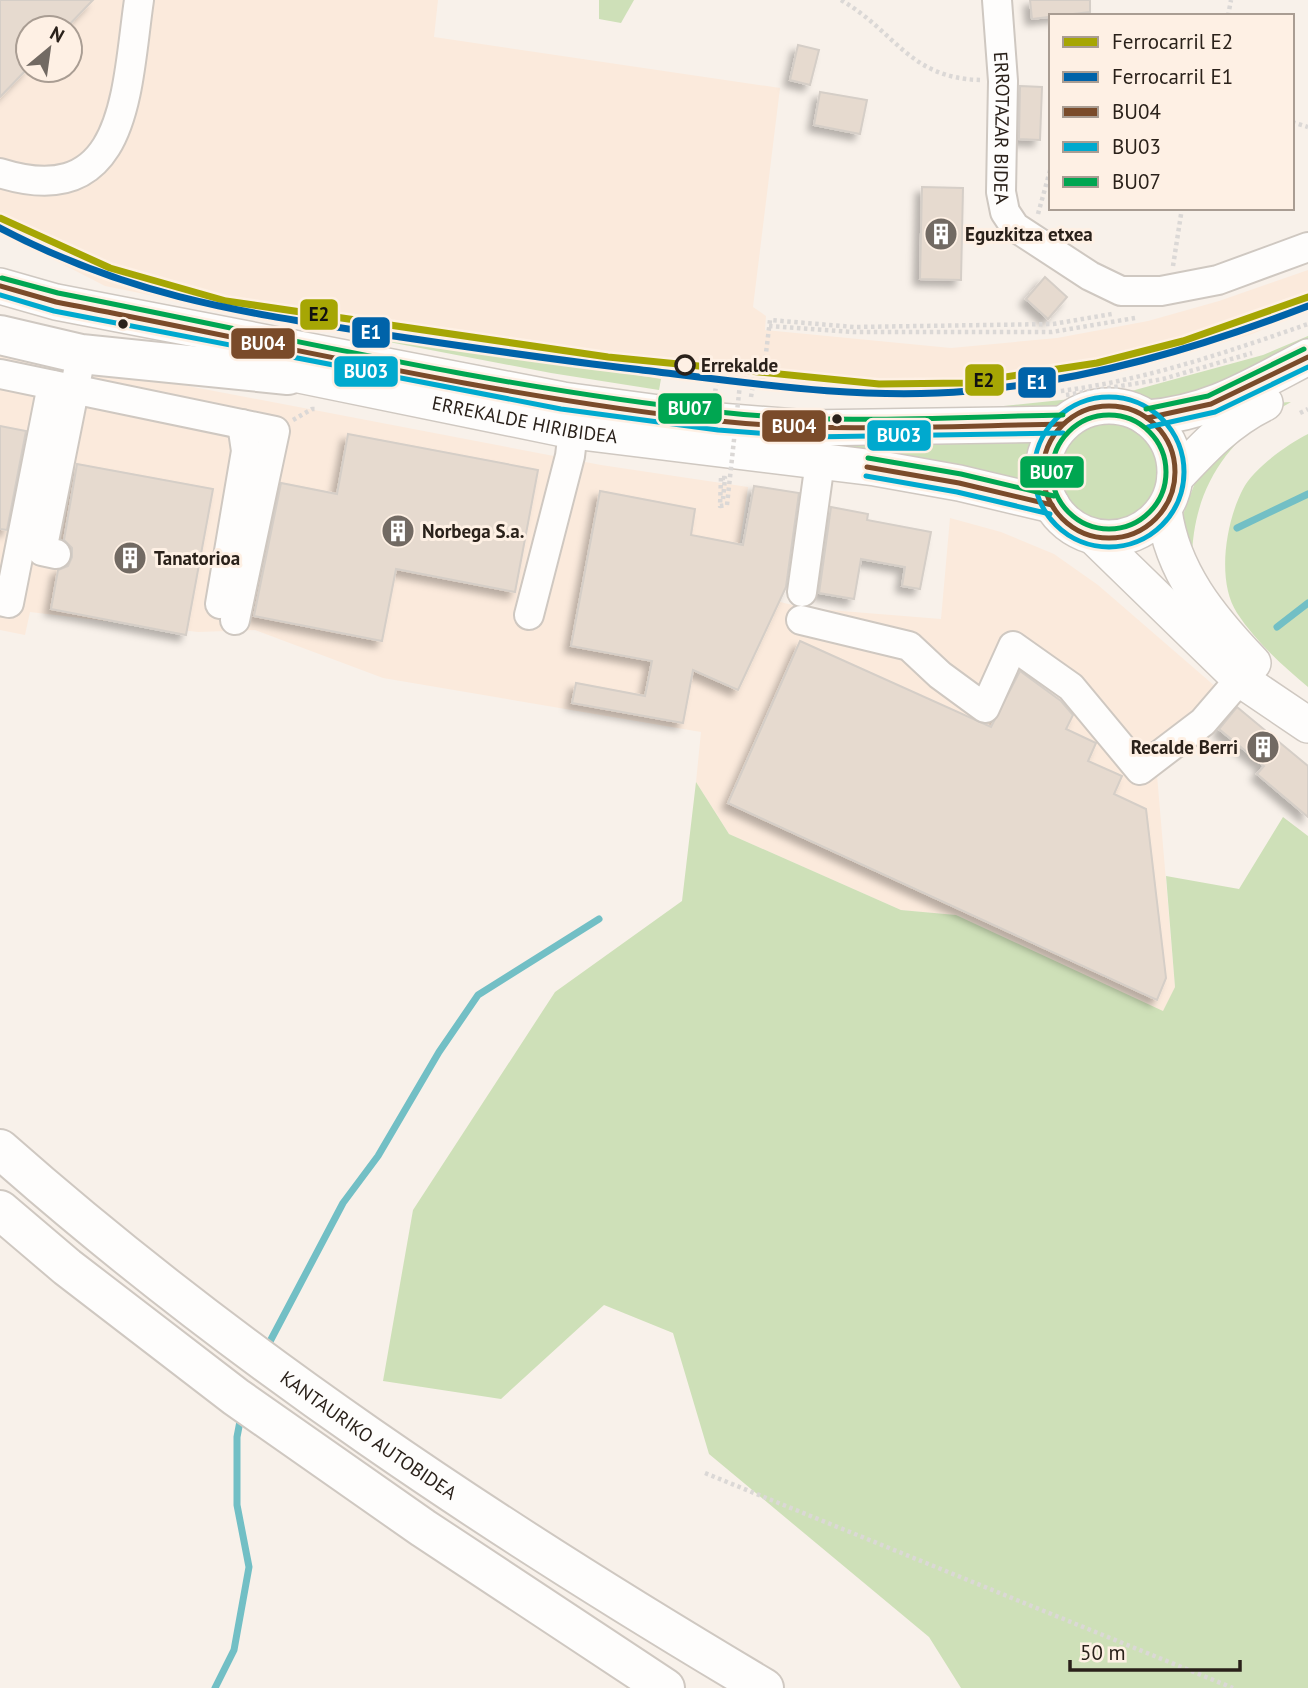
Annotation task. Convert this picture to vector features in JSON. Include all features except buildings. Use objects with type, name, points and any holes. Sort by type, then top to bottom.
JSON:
[{"type":"highway","points":[[0,335],[69,376],[288,375]]},
{"type":"highway","name":"KANTAURIKO AUTOBIDEA","points":[[0,1149],[100,1234],[253,1353],[439,1486],[764,1688]]},
{"type":"highway","points":[[0,1210],[67,1267],[236,1397],[422,1528],[665,1688]]},
{"type":"main road","name":"ERREKALDE HIRIBIDEA","points":[[0,286],[56,302],[544,396],[719,421],[808,428],[849,428],[1049,405]]},
{"type":"main road","name":"ERREKALDE HIRIBIDEA","points":[[0,312],[225,357],[288,375],[573,431],[820,462],[959,483],[1052,505]]},
{"type":"main road","points":[[1147,418],[1184,415],[1222,402],[1303,347]]},
{"type":"main road","points":[[1304,397],[1241,415],[1217,433],[1169,494],[1154,522],[1136,533],[1115,538],[1094,537],[1074,529],[1052,505],[1042,476],[1049,405],[1078,413],[1104,407],[1131,410],[1147,418],[1170,446],[1175,464],[1169,494],[1171,547],[1184,576],[1237,647],[1308,723]]},
{"type":"main road","points":[[1094,537],[1240,679],[1308,723]]},
{"type":"street","points":[[0,173],[26,181],[54,182],[77,177],[94,164],[108,146],[126,91],[139,0]]},
{"type":"street","name":"ERROTAZAR BIDEA","points":[[998,0],[1003,81],[1001,192],[1005,212],[1014,227],[1090,276],[1121,291],[1161,291],[1218,280],[1308,247]]},
{"type":"street","points":[[0,374],[69,376],[275,431],[226,622]]},
{"type":"street","points":[[57,554],[42,551],[69,376]]},
{"type":"street","points":[[0,601],[9,603],[69,376]]},
{"type":"street","points":[[529,615],[570,456],[573,431]]},
{"type":"street","points":[[802,592],[820,462]]},
{"type":"street","points":[[801,620],[909,646],[940,675],[985,708],[1013,646],[1071,687],[1140,770],[1203,722],[1240,679]]},
{"type":"path","points":[[841,0],[856,9],[914,59],[944,77],[992,80]]},
{"type":"path","points":[[1035,222],[1049,174]]},
{"type":"path","points":[[1171,275],[1182,210]]},
{"type":"path","points":[[750,404],[753,385],[762,386],[770,320],[854,327],[1053,324],[1120,312]]},
{"type":"path","points":[[1049,405],[1092,387],[1179,366],[1308,324]]},
{"type":"path","points":[[769,326],[853,332],[924,331]]},
{"type":"path","points":[[1303,347],[1308,331]]},
{"type":"path","points":[[1049,405],[1213,366],[1263,349]]},
{"type":"path","points":[[725,503],[741,375],[764,377]]},
{"type":"path","points":[[717,382],[737,384],[738,377],[720,376],[719,382],[730,383],[740,384]]},
{"type":"path","points":[[1304,397],[1308,409]]},
{"type":"path","points":[[721,478],[725,478],[725,503],[720,506],[721,478]]},
{"type":"path","points":[[705,1473],[1233,1688]]},
{"type":"shaded area","points":[[0,0],[438,0],[434,37],[780,88],[753,307],[766,316],[765,330],[951,348],[1057,338],[1148,321],[1219,301],[1308,270],[1308,311],[1252,334],[1154,363],[1056,384],[945,394],[841,392],[783,389],[783,381],[711,373],[710,378],[663,374],[661,380],[335,326],[264,318],[105,286],[0,232]]},
{"type":"shaded area","points":[[0,350],[601,465],[748,487],[733,590],[804,608],[941,619],[950,518],[1001,532],[1054,554],[1098,585],[1232,701],[1209,729],[1157,775],[1175,987],[1163,1012],[956,915],[901,910],[729,834],[696,782],[701,732],[383,678],[255,630],[198,632],[30,612],[25,635],[0,630]]},
{"type":"green space","points":[[599,0],[634,0],[621,23],[599,19]]},
{"type":"green space","points":[[264,318],[335,326],[661,379],[659,390],[551,373]]},
{"type":"green space","points":[[1308,336],[1308,346],[1217,392],[1154,403],[1124,393],[1263,355]]},
{"type":"green space","points":[[1071,399],[1059,410],[975,409]]},
{"type":"green space","points":[[1291,402],[1250,431],[1219,466],[1199,509],[1192,559],[1181,520],[1203,461],[1273,403]]},
{"type":"green space","points":[[1110,423],[1130,427],[1147,438],[1158,455],[1162,475],[1158,495],[1147,512],[1130,523],[1110,527],[1090,523],[1073,512],[1062,495],[1058,475],[1062,455],[1073,438],[1090,427]]},
{"type":"green space","points":[[1308,434],[1308,687],[1279,662],[1244,624],[1231,600],[1225,568],[1228,534],[1243,489],[1272,457]]},
{"type":"green space","points":[[862,437],[1031,440],[1026,481],[848,447]]},
{"type":"green space","points":[[696,782],[729,834],[901,910],[956,915],[1163,1011],[1175,987],[1166,876],[1239,889],[1283,817],[1308,836],[1308,1688],[961,1688],[929,1637],[709,1454],[673,1333],[604,1305],[501,1399],[383,1381],[413,1210],[555,992],[682,901]]},
{"type":"waterway","points":[[1237,528],[1308,494]]},
{"type":"waterway","points":[[1277,627],[1308,603]]},
{"type":"waterway","points":[[266,1349],[343,1203],[378,1156],[439,1052],[478,995],[599,919]]},
{"type":"waterway","points":[[215,1688],[234,1650],[249,1567],[237,1505],[237,1437],[241,1416]]},
{"type":"rail line","name":"E2","points":[[0,218],[110,268],[226,301],[608,357],[879,384],[966,383],[1097,363],[1183,341],[1308,297]]},
{"type":"rail line","name":"E1","points":[[0,228],[92,270],[137,285],[274,317],[536,357],[843,392],[886,394],[969,391],[1056,379],[1184,349],[1308,306]]},
{"type":"transit line","name":"BU07","points":[[2,278],[58,293],[387,360],[636,402],[719,412],[805,418],[1063,415]]},
{"type":"transit line","name":"BU04","points":[[0,286],[56,302],[386,368],[636,411],[719,421],[805,427],[1063,424]]},
{"type":"transit line","name":"BU03","points":[[0,295],[54,311],[561,409],[718,430],[808,437],[1063,433]]},
{"type":"transit line","name":"BU07","points":[[1146,409],[1208,396],[1304,349]]},
{"type":"transit line","name":"BU04","points":[[1147,418],[1211,404],[1308,357]]},
{"type":"transit line","name":"BU03","points":[[1148,427],[1215,412],[1308,367]]},
{"type":"transit line","name":"BU03","points":[[1109,397],[1138,403],[1162,419],[1178,443],[1184,472],[1178,501],[1162,525],[1138,541],[1109,547],[1080,541],[1056,525],[1040,501],[1034,472],[1040,443],[1056,419],[1080,403],[1109,397]]},
{"type":"transit line","name":"BU04","points":[[1109,406],[1134,411],[1156,425],[1170,447],[1175,472],[1170,497],[1156,519],[1134,533],[1109,538],[1084,533],[1062,519],[1048,497],[1043,472],[1048,447],[1062,425],[1084,411],[1109,406]]},
{"type":"transit line","name":"BU07","points":[[1109,415],[1131,419],[1141,424],[1157,440],[1162,450],[1166,472],[1162,494],[1157,504],[1141,520],[1131,525],[1109,529],[1087,525],[1077,520],[1061,504],[1056,494],[1052,472],[1056,450],[1061,440],[1077,424],[1087,419],[1109,415]]},
{"type":"transit line","name":"BU07","points":[[868,458],[961,474],[1054,496]]},
{"type":"transit line","name":"BU04","points":[[867,467],[959,483],[1052,505]]},
{"type":"transit line","name":"BU03","points":[[866,476],[957,492],[1050,514]]},
{"type":"place","name":"Eguzkitza etxea","points":[[941,234]]},
{"type":"place","name":"Errekalde","points":[[685,365]]},
{"type":"place","name":"Norbega S.a.","points":[[398,531]]},
{"type":"place","name":"Tanatorioa","points":[[130,558]]},
{"type":"place","name":"Recalde Berri","points":[[1263,747]]}]
